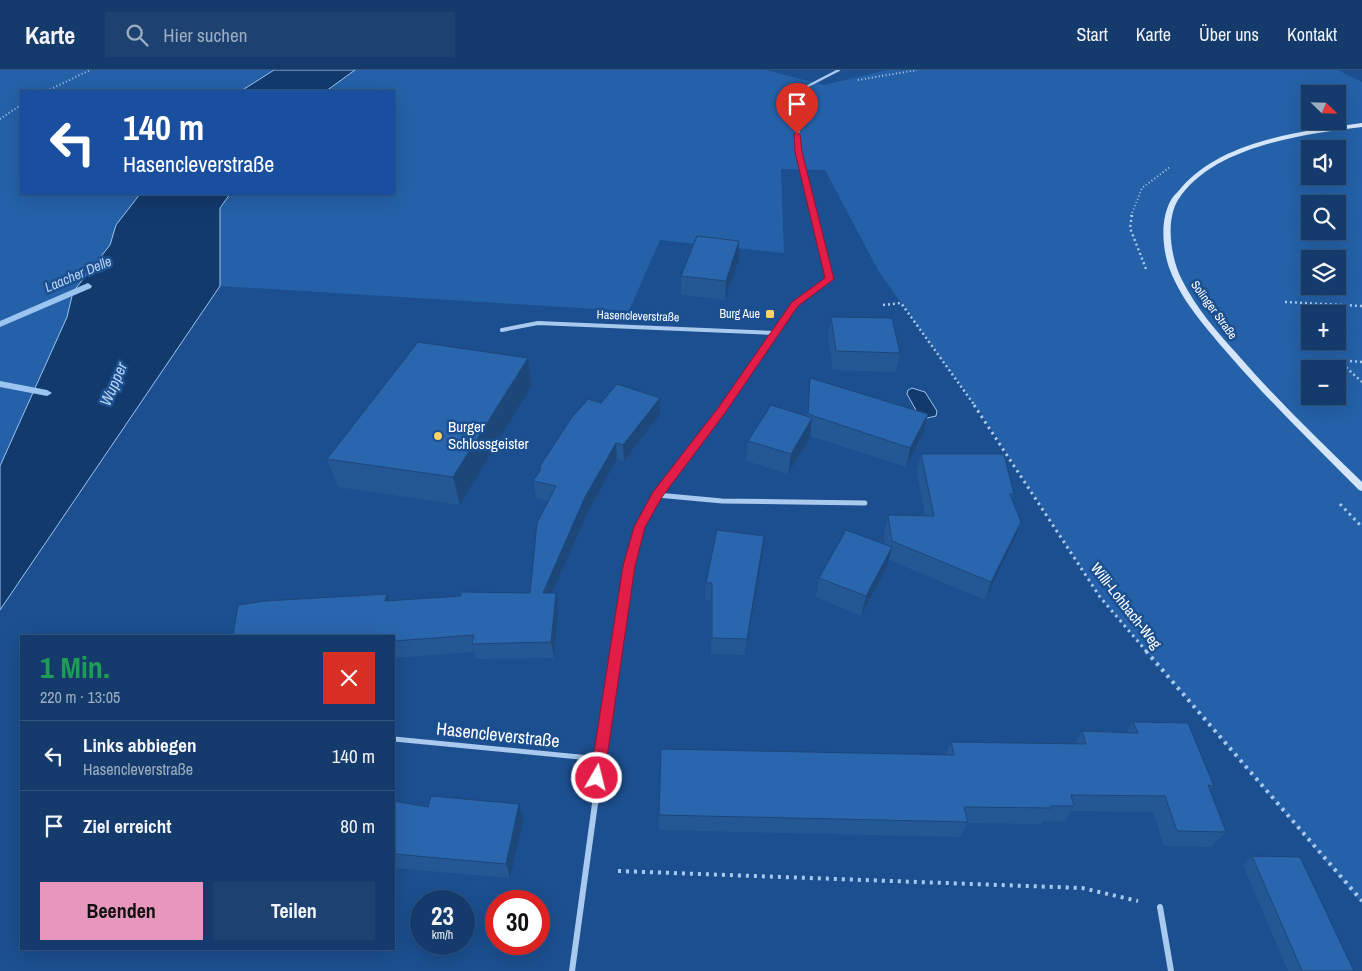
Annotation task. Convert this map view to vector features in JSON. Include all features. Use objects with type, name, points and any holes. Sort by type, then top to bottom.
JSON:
[{"type":"main road","name":"Solinger Straße","points":[[1362,125],[1277,139],[1239,152],[1206,168],[1186,184],[1175,198],[1167,216],[1166,239],[1173,268],[1207,324],[1250,375],[1362,488]]},
{"type":"street","points":[[572,971],[600,759],[629,566],[640,527],[657,495],[721,411],[795,304],[830,279]]},
{"type":"street","name":"Hasencleverstraße","points":[[502,330],[538,323],[775,334]]},
{"type":"street","points":[[657,495],[722,501],[865,503]]},
{"type":"street","points":[[1160,907],[1171,971]]},
{"type":"lane","points":[[830,279],[798,152],[797,134],[806,91],[813,82],[839,70]]},
{"type":"lane","name":"Hasencleverstraße","points":[[395,739],[600,759]]},
{"type":"path","points":[[49,90],[90,70]]},
{"type":"path","points":[[0,119],[20,107]]},
{"type":"path","points":[[1150,276],[1130,228],[1132,211],[1142,188],[1172,165]]},
{"type":"path","points":[[1286,302],[1362,306]]},
{"type":"path","name":"Willi-Lohbach-Weg","points":[[883,305],[902,303],[984,418],[1100,597],[1362,901]]},
{"type":"path","points":[[1362,362],[1338,360],[1362,382]]},
{"type":"path","points":[[1335,498],[1362,527]]},
{"type":"path","points":[[618,871],[1082,888],[1160,907]]},
{"type":"shaded area","points":[[0,70],[274,70],[243,90],[20,90],[20,195],[139,195],[116,225],[110,245],[73,292],[67,317],[0,466]]},
{"type":"shaded area","points":[[355,70],[766,70],[824,85],[888,70],[1338,70],[1362,82],[1362,904],[1100,597],[984,418],[879,272],[825,170],[781,169],[784,253],[660,240],[629,311],[220,286],[220,208],[229,195],[395,195],[395,90],[327,90]]},
{"type":"water","points":[[274,70],[355,70],[327,90],[243,90]]},
{"type":"water","name":"Wupper","points":[[139,195],[229,195],[220,208],[220,286],[0,610],[0,466],[67,317],[73,292],[110,245],[116,225]]},
{"type":"water","points":[[912,388],[925,392],[937,411],[936,416],[927,418],[917,412],[907,394],[908,390]]},
{"type":"building","points":[[697,236],[739,241],[726,281],[681,276]]},
{"type":"building","points":[[831,317],[892,318],[900,353],[836,351]]},
{"type":"building","name":"Burger Schlossgeister","points":[[418,342],[528,358],[453,477],[327,459]]},
{"type":"building","points":[[810,378],[928,414],[910,448],[808,414]]},
{"type":"building","points":[[617,384],[660,398],[623,445],[616,443],[585,497],[543,593],[556,593],[551,642],[472,644],[474,635],[395,641],[395,635],[233,635],[238,605],[265,601],[387,594],[385,601],[461,596],[461,592],[530,593],[537,523],[556,486],[533,481],[541,469],[540,466],[572,417],[588,399],[601,403]]},
{"type":"building","points":[[771,405],[812,418],[791,454],[748,441]]},
{"type":"building","points":[[921,454],[1004,454],[1014,494],[1010,494],[1021,522],[991,582],[892,541],[888,515],[934,516]]},
{"type":"building","points":[[717,530],[764,536],[747,639],[712,638],[712,583],[706,583]]},
{"type":"building","points":[[846,530],[892,547],[866,596],[819,578]]},
{"type":"building","points":[[1133,722],[1188,723],[1214,786],[1208,785],[1226,832],[1177,831],[1165,796],[1071,795],[1074,806],[1051,806],[1051,808],[964,807],[968,822],[659,815],[661,749],[954,755],[951,742],[1086,744],[1082,731],[1138,733]]},
{"type":"building","points":[[431,796],[519,804],[506,864],[395,854],[395,801],[428,807]]},
{"type":"building","points":[[1252,856],[1300,857],[1354,971],[1302,971]]},
{"type":"waterway","name":"Laacher Delle","points":[[0,324],[88,286]]},
{"type":"waterway","points":[[0,384],[47,393]]},
{"type":"place","name":"Burg Aue","points":[[770,314]]},
{"type":"place","name":"Burger Schlossgeister","points":[[438,436]]},
{"type":"route","points":[[597,778],[629,566],[640,527],[647,512],[657,495],[721,411],[795,304],[830,279],[798,152],[797,134]]}]
